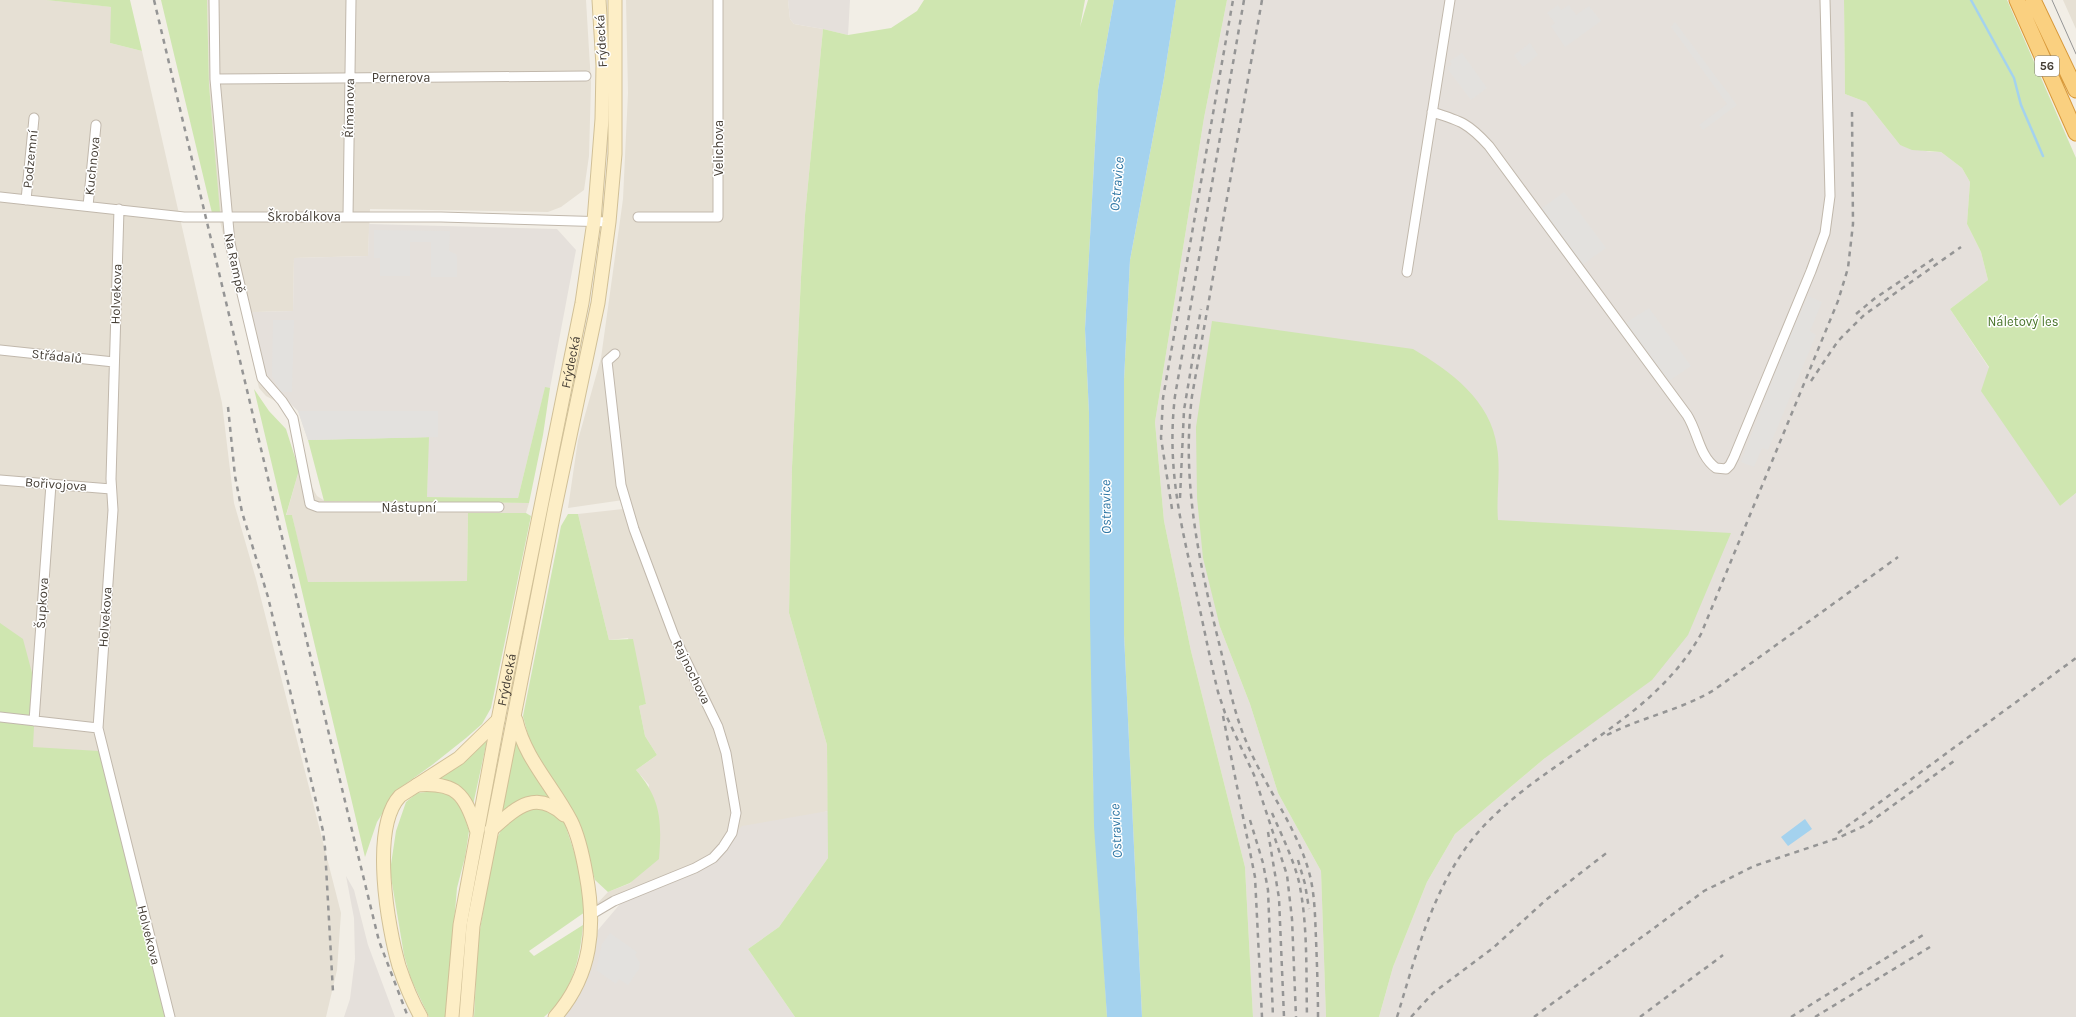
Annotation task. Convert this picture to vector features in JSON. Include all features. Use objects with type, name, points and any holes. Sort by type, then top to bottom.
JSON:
[{"type":"highway","name":"56","points":[[2017,0],[2076,133]]},
{"type":"highway","name":"56","points":[[2033,0],[2076,90]]},
{"type":"main road","name":"Frýdecká","points":[[452,1017],[460,924],[498,720],[582,303],[594,221],[602,119],[603,66],[599,0]]},
{"type":"main road","name":"Frýdecká","points":[[466,1015],[473,926],[555,507],[596,311],[609,222],[615,131],[615,0]]},
{"type":"main road","points":[[515,716],[522,741],[529,755],[571,822],[583,861],[592,914],[588,949],[581,977],[573,993],[555,1017]]},
{"type":"main road","points":[[421,1017],[408,990],[396,955],[387,909],[384,872],[386,832],[392,810],[400,796],[466,752],[498,720]]},
{"type":"main road","points":[[415,785],[439,784],[457,792],[468,806],[477,830]]},
{"type":"main road","points":[[491,830],[518,808],[533,802],[551,805],[571,822]]},
{"type":"street","name":"Na Rampě","points":[[214,0],[215,79],[230,243],[262,378],[282,401],[293,418],[310,504],[318,506]]},
{"type":"street","name":"Římanova","points":[[348,216],[351,0]]},
{"type":"street","name":"Velichova","points":[[638,217],[718,217],[718,0]]},
{"type":"street","points":[[1407,272],[1450,0]]},
{"type":"street","points":[[1432,112],[1465,123],[1489,146],[1684,411],[1693,425],[1703,452],[1709,461],[1716,468],[1726,469],[1734,457],[1811,270],[1821,245],[1827,222],[1831,178],[1825,0]]},
{"type":"street","name":"Pernerova","points":[[215,79],[586,76]]},
{"type":"street","name":"Podzemní","points":[[26,200],[34,118]]},
{"type":"street","name":"Kuchnova","points":[[88,206],[96,125]]},
{"type":"street","name":"Škrobálkova","points":[[0,198],[119,209],[184,217],[348,216],[609,222]]},
{"type":"street","name":"Holvekova","points":[[119,209],[111,488],[113,510],[98,728],[170,1017]]},
{"type":"street","name":"Střádalů","points":[[0,350],[114,362]]},
{"type":"street","name":"Rajnochova","points":[[592,914],[614,901],[695,868],[713,858],[727,841],[736,818],[736,803],[728,759],[718,727],[674,636],[634,529],[621,485],[607,361],[615,354]]},
{"type":"street","name":"Bořivojova","points":[[0,480],[111,488]]},
{"type":"street","name":"Šupkova","points":[[34,721],[51,484]]},
{"type":"street","name":"Nástupní","points":[[318,506],[499,507]]},
{"type":"street","points":[[0,717],[98,728]]},
{"type":"shaded area","points":[[0,0],[46,0],[112,7],[110,43],[142,51],[222,403],[234,503],[256,579],[341,913],[337,970],[326,1017],[0,1017]]},
{"type":"shaded area","points":[[207,0],[586,0],[591,83],[589,156],[584,190],[561,207],[548,212],[370,209],[368,256],[294,258],[293,311],[252,312],[267,380],[291,405],[312,487],[317,496],[325,501],[529,503],[526,513],[468,513],[467,581],[307,582],[292,515],[286,516],[299,470],[286,411],[281,404],[266,396],[259,388],[220,221],[209,85]]},
{"type":"shaded area","points":[[626,0],[788,0],[790,19],[794,24],[823,29],[805,215],[801,277],[792,467],[789,613],[827,745],[828,811],[753,831],[707,868],[594,907],[608,892],[631,883],[649,785],[636,770],[657,755],[645,736],[639,706],[646,704],[628,638],[609,640],[578,514],[632,508],[630,499],[568,508],[578,440],[601,358],[623,199],[628,93]]},
{"type":"shaded area","points":[[788,0],[850,0],[848,35],[794,24],[790,19]]},
{"type":"shaded area","points":[[1227,0],[1844,0],[1845,94],[1866,102],[1900,145],[1930,152],[1941,152],[1962,168],[1970,182],[1967,224],[1981,252],[1988,280],[1950,309],[1989,368],[2060,506],[2076,493],[2076,1017],[1379,1017],[1393,967],[1427,882],[1455,834],[1545,758],[1220,627],[1250,704],[1278,793],[1321,871],[1326,1017],[1253,1017],[1245,867],[1191,651],[1164,521],[1155,422],[1204,118]]},
{"type":"shaded area","points":[[2063,0],[2076,0],[2076,29]]},
{"type":"shaded area","points":[[1558,5],[1561,10],[1569,5],[1576,15],[1589,6],[1601,21],[1565,47],[1551,26],[1555,23],[1547,13]]},
{"type":"shaded area","points":[[1675,22],[1737,105],[1703,130],[1699,125],[1727,104],[1671,27]]},
{"type":"shaded area","points":[[1530,43],[1538,55],[1523,67],[1514,55]]},
{"type":"shaded area","points":[[1462,53],[1487,88],[1471,100],[1447,68],[1452,64],[1450,61]]},
{"type":"shaded area","points":[[1564,192],[1606,248],[1582,265],[1541,209]]},
{"type":"shaded area","points":[[369,224],[557,229],[576,250],[550,388],[545,388],[518,498],[427,497],[428,437],[308,440],[298,411],[267,381],[252,312],[293,311],[294,258],[368,256]]},
{"type":"shaded area","points":[[374,230],[450,231],[449,251],[456,254],[457,257],[457,277],[431,277],[431,242],[410,242],[410,276],[380,276],[380,258],[374,258]]},
{"type":"shaded area","points":[[1808,296],[1822,302],[1810,331],[1816,335],[1768,450],[1762,448],[1754,467],[1741,462],[1787,342]]},
{"type":"shaded area","points":[[1649,308],[1691,366],[1666,383],[1624,324]]},
{"type":"shaded area","points":[[273,320],[294,320],[292,392],[281,392],[272,376]]},
{"type":"shaded area","points":[[298,411],[438,411],[438,437],[308,440]]},
{"type":"shaded area","points":[[828,811],[828,858],[779,927],[748,949],[795,1017],[562,1017],[583,988],[598,930],[620,904],[704,863],[742,826]]},
{"type":"shaded area","points":[[346,876],[354,890],[368,945],[395,1017],[344,1017],[350,999],[355,959],[354,918]]},
{"type":"shaded area","points":[[610,933],[637,952],[635,955],[640,963],[639,969],[628,985],[619,979],[616,984],[596,970],[602,944]]},
{"type":"green space","points":[[46,0],[130,0],[142,51],[110,43],[111,7]]},
{"type":"green space","points":[[161,0],[207,0],[209,85],[220,212],[212,213]]},
{"type":"green space","points":[[924,0],[1085,0],[1080,27],[1088,0],[1114,0],[1098,90],[1085,329],[1089,413],[1093,779],[1107,1017],[795,1017],[748,949],[779,927],[828,858],[827,745],[789,613],[792,467],[801,277],[805,215],[823,29],[848,35],[891,28],[917,11]]},
{"type":"green space","points":[[1176,0],[1227,0],[1204,118],[1155,422],[1164,521],[1191,651],[1245,867],[1253,1017],[1142,1017],[1124,634],[1124,380],[1130,260],[1164,78]]},
{"type":"green space","name":"Náletový les","points":[[1844,0],[2007,0],[2076,158],[2076,493],[2060,506],[1981,391],[1989,367],[1950,309],[1988,280],[1981,252],[1967,224],[1970,182],[1962,168],[1941,152],[1912,150],[1900,145],[1866,102],[1845,94]]},
{"type":"green space","points":[[1212,321],[1413,349],[1441,367],[1454,377],[1478,401],[1487,415],[1493,430],[1497,447],[1499,474],[1498,520],[1731,533],[1688,635],[1652,680],[1545,758],[1455,834],[1427,882],[1393,967],[1379,1017],[1326,1017],[1321,871],[1278,793],[1250,704],[1220,627],[1203,558],[1197,498],[1196,427]]},
{"type":"green space","points":[[545,387],[550,388],[543,435],[529,503],[324,501],[308,440],[429,437],[427,497],[518,498]]},
{"type":"green space","points":[[254,389],[269,411],[286,429],[299,470],[286,515],[292,515],[308,582],[467,581],[468,513],[526,513],[531,516],[491,708],[482,724],[466,738],[397,790],[377,822],[365,857]]},
{"type":"green space","points":[[568,514],[578,514],[609,640],[633,639],[646,704],[639,706],[645,736],[657,755],[636,770],[651,791],[658,811],[660,822],[659,859],[630,883],[608,892],[595,880],[577,819],[530,743],[523,716],[561,526]]},
{"type":"green space","points":[[0,623],[23,639],[36,688],[33,747],[99,751],[165,1017],[0,1017]]},
{"type":"green space","points":[[488,736],[473,805],[432,780]]},
{"type":"green space","points":[[516,738],[556,803],[501,815]]},
{"type":"green space","points":[[436,791],[451,796],[458,804],[464,814],[469,831],[465,857],[457,888],[446,1017],[429,1017],[411,979],[404,955],[390,871],[396,831],[406,802],[417,793]]},
{"type":"green space","points":[[539,806],[563,818],[580,870],[585,912],[529,951],[534,956],[583,925],[577,963],[568,987],[554,1008],[544,1017],[474,1017],[478,941],[495,842],[505,823],[520,812]]},
{"type":"water","name":"Ostravice","points":[[1114,0],[1176,0],[1164,78],[1130,260],[1124,380],[1124,634],[1142,1017],[1107,1017],[1094,826],[1090,621],[1089,413],[1085,329],[1098,90]]},
{"type":"water","points":[[1805,819],[1812,829],[1788,846],[1781,837]]},
{"type":"waterway","points":[[1971,0],[2014,78],[2021,105],[2043,156]]},
{"type":"tram line","points":[[2052,0],[2076,54]]},
{"type":"railway","points":[[154,0],[379,941],[408,1017]]},
{"type":"railway","points":[[1172,509],[1161,438],[1163,398],[1233,0]]},
{"type":"railway","points":[[1244,0],[1175,396],[1172,444],[1179,512],[1218,692],[1225,713],[1254,775],[1287,875],[1292,919],[1296,1017]]},
{"type":"railway","points":[[1262,0],[1192,396],[1189,428],[1189,461],[1194,525],[1206,588],[1235,708],[1253,758],[1296,838],[1311,880],[1315,914],[1318,1017]]},
{"type":"railway","points":[[1397,1017],[1429,919],[1450,872],[1464,850],[1480,830],[1506,804],[1535,781],[1627,716],[1655,692],[1680,665],[1701,634],[1838,301],[1848,268],[1853,224],[1852,112]]},
{"type":"railway","points":[[1811,381],[1838,341],[1864,315],[1961,247]]},
{"type":"railway","points":[[1856,314],[1874,299],[1936,257]]},
{"type":"railway","points":[[1180,498],[1184,410],[1201,309]]},
{"type":"railway","points":[[228,407],[235,476],[242,512],[268,597],[323,831],[333,992]]},
{"type":"railway","points":[[1607,735],[1634,723],[1688,703],[1714,690],[1898,557]]},
{"type":"railway","points":[[1838,833],[2076,658]]},
{"type":"railway","points":[[1223,716],[1255,877],[1262,1017]]},
{"type":"railway","points":[[1534,1017],[1704,891],[1754,866],[1838,838],[1866,825],[1954,761]]},
{"type":"railway","points":[[1272,813],[1294,864],[1302,898],[1306,949],[1307,1017]]},
{"type":"railway","points":[[1250,820],[1263,863],[1268,890],[1273,1017]]},
{"type":"railway","points":[[1268,832],[1279,898],[1284,1017]]},
{"type":"railway","points":[[1411,1017],[1433,993],[1493,948],[1547,899],[1609,851]]},
{"type":"railway","points":[[1298,860],[1305,884],[1309,909]]},
{"type":"railway","points":[[1791,1017],[1923,935]]},
{"type":"railway","points":[[1815,1017],[1930,947]]},
{"type":"railway","points":[[1640,1017],[1723,955]]}]
